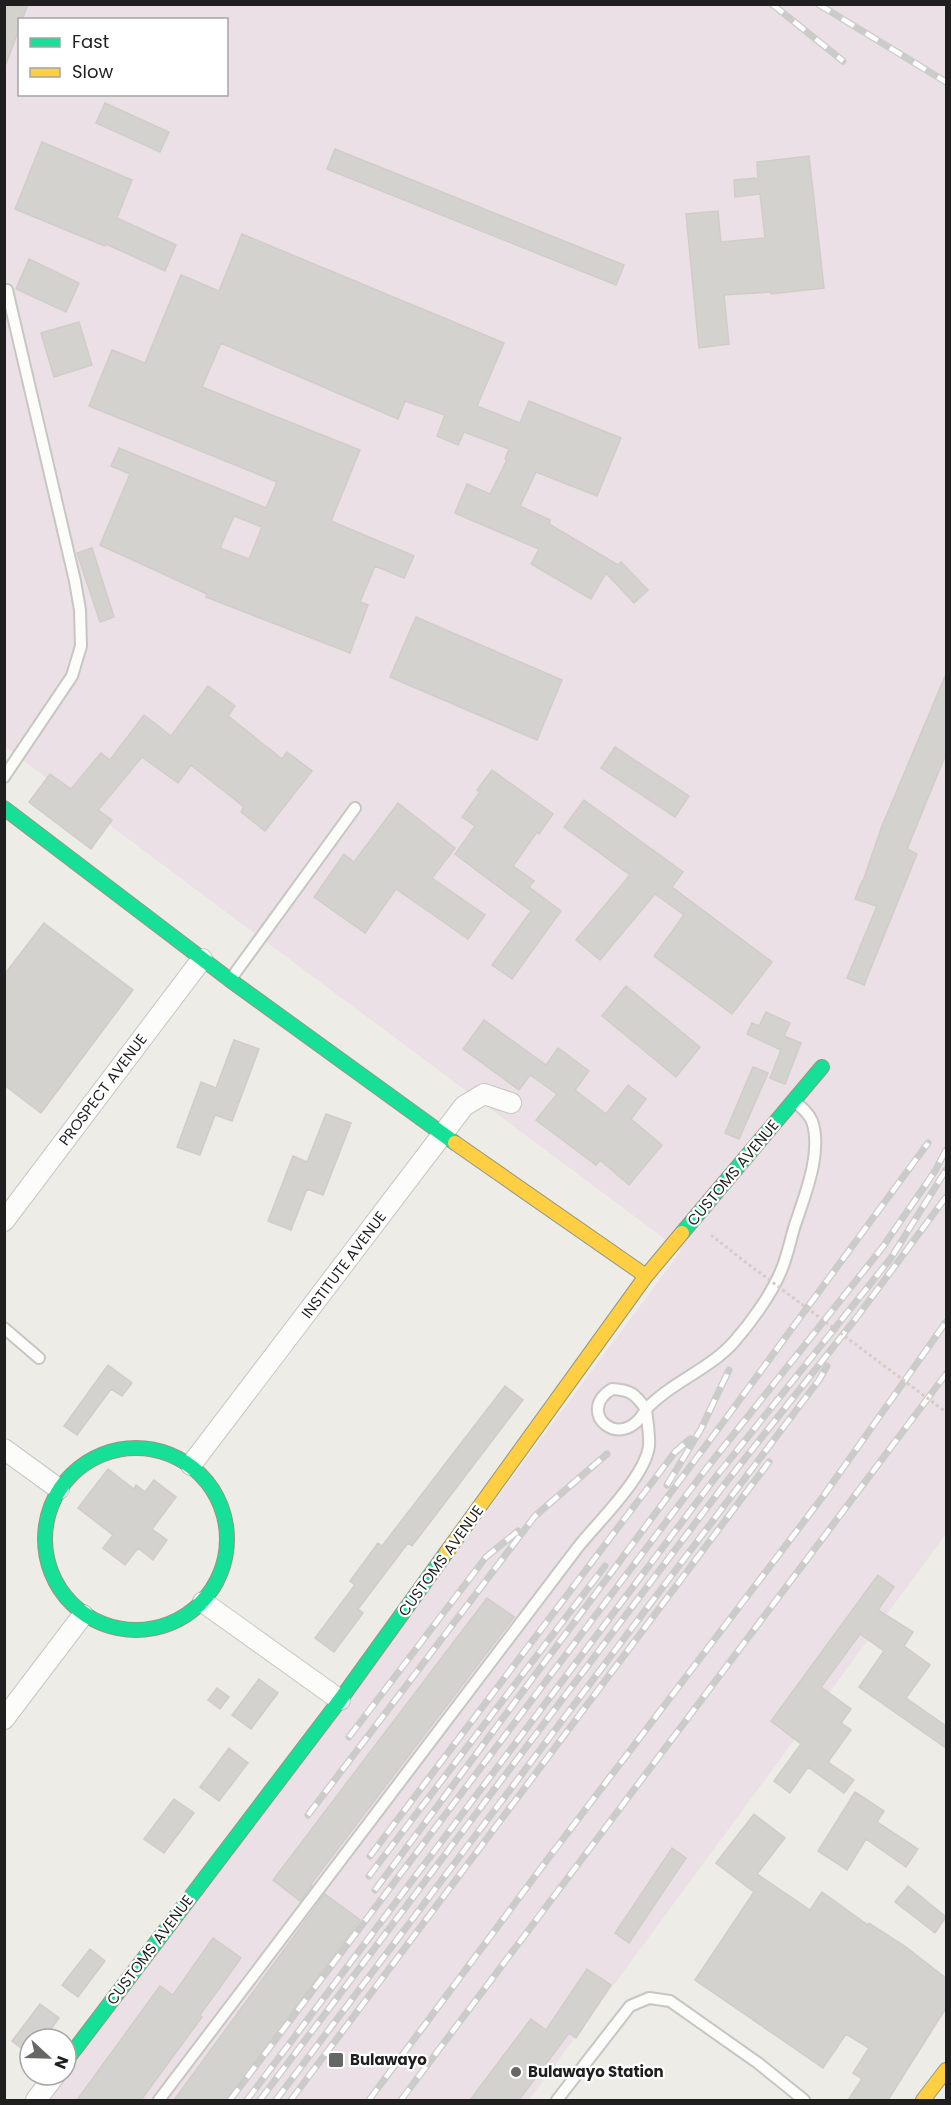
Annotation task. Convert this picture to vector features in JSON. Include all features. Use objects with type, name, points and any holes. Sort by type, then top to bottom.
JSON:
[{"type":"street","points":[[4,808],[230,980],[444,1135],[646,1276]]},
{"type":"street","name":"PROSPECT AVENUE","points":[[4,1221],[202,959]]},
{"type":"street","name":"CUSTOMS AVENUE","points":[[78,2045],[340,1700],[646,1276],[822,1067]]},
{"type":"street","name":"INSTITUTE AVENUE","points":[[191,1465],[464,1106],[484,1094],[511,1103]]},
{"type":"street","points":[[135,1447],[165,1451],[191,1465],[213,1487],[225,1516],[228,1546],[220,1576],[203,1602],[183,1619],[158,1629],[132,1632],[107,1627],[83,1615],[59,1590],[46,1557],[46,1522],[59,1490],[79,1467],[105,1452],[135,1447]]},
{"type":"street","points":[[4,1449],[59,1490]]},
{"type":"street","points":[[203,1602],[340,1700]]},
{"type":"street","points":[[4,1719],[83,1615]]},
{"type":"street","points":[[923,2100],[946,2070]]},
{"type":"street","points":[[36,2100],[46,2087]]},
{"type":"lane","points":[[4,777],[72,676],[81,646],[80,610],[75,581],[7,290]]},
{"type":"lane","points":[[230,980],[355,808]]},
{"type":"lane","points":[[159,2100],[578,1547],[637,1476],[645,1463],[650,1444],[646,1409],[638,1398],[627,1390],[612,1389],[604,1395],[599,1402],[598,1412],[603,1423],[619,1430],[628,1429],[636,1424],[646,1409],[667,1390],[708,1365],[732,1344],[753,1317],[781,1272],[812,1168],[815,1135],[812,1122],[808,1113],[794,1101]]},
{"type":"lane","points":[[4,1328],[39,1358]]},
{"type":"lane","points":[[557,2100],[630,2006],[649,1998],[670,2001],[758,2063],[804,2100]]},
{"type":"path","points":[[693,1221],[946,1412]]},
{"type":"shaded area","points":[[4,5],[946,5],[946,1534],[529,2100],[48,2100],[58,2087],[78,2087],[78,2060],[681,1251],[5,747]]},
{"type":"building","points":[[4,4],[28,4],[23,18],[18,18],[18,32],[6,64],[4,64]]},
{"type":"building","points":[[105,103],[169,132],[160,152],[96,123]]},
{"type":"building","points":[[42,142],[132,180],[117,218],[176,245],[165,271],[106,244],[105,246],[15,209]]},
{"type":"building","points":[[335,149],[624,265],[616,285],[327,169]]},
{"type":"building","points":[[809,156],[824,288],[771,294],[771,292],[724,295],[729,344],[699,348],[686,214],[718,211],[721,242],[765,238],[760,194],[735,197],[734,180],[758,178],[757,162]]},
{"type":"building","points":[[242,234],[504,343],[477,406],[520,423],[529,401],[621,438],[597,496],[536,472],[520,506],[550,520],[549,524],[618,565],[621,562],[648,590],[634,603],[606,573],[591,599],[531,564],[539,549],[455,513],[467,484],[490,494],[507,460],[505,459],[509,449],[464,432],[458,445],[437,436],[445,415],[405,401],[398,419],[221,343],[202,387],[360,450],[331,521],[414,556],[404,578],[375,566],[360,602],[368,605],[350,653],[206,597],[207,594],[100,545],[130,474],[111,466],[119,448],[266,508],[277,482],[89,406],[112,350],[145,363],[181,275],[219,291]],"holes":[[[234,516],[262,527],[249,559],[220,548]]]},
{"type":"building","points":[[29,259],[79,283],[66,312],[16,289]]},
{"type":"building","points":[[79,322],[92,365],[54,377],[41,333]]},
{"type":"building","points":[[92,548],[114,617],[100,622],[77,553]]},
{"type":"building","points":[[416,617],[562,680],[537,740],[390,677]]},
{"type":"building","points":[[946,674],[946,754],[907,849],[917,854],[864,985],[847,978],[877,906],[855,899],[882,826]]},
{"type":"building","points":[[208,686],[235,706],[228,716],[282,759],[287,752],[312,771],[265,831],[241,812],[244,807],[191,765],[178,783],[142,757],[98,810],[112,820],[91,849],[29,802],[50,774],[71,789],[101,753],[110,760],[144,715],[171,736]]},
{"type":"building","points":[[615,747],[689,796],[675,817],[601,768]]},
{"type":"building","points":[[492,770],[553,814],[513,866],[534,881],[529,887],[561,911],[512,979],[492,965],[531,911],[455,854],[475,826],[462,817],[480,792],[477,790]]},
{"type":"building","points":[[584,800],[683,872],[672,887],[772,962],[732,1014],[654,956],[684,915],[655,894],[600,960],[576,940],[630,875],[564,827]]},
{"type":"building","points":[[398,803],[455,848],[432,878],[485,915],[468,939],[396,889],[365,933],[314,897],[344,854],[354,862]]},
{"type":"building","points":[[44,923],[133,990],[41,1113],[4,1085],[4,975]]},
{"type":"building","points":[[626,986],[700,1047],[676,1077],[602,1016]]},
{"type":"building","points":[[766,1012],[790,1023],[784,1036],[801,1043],[785,1084],[770,1078],[781,1050],[747,1034],[752,1023],[759,1026]]},
{"type":"building","points":[[484,1020],[546,1065],[558,1048],[589,1071],[575,1090],[606,1114],[628,1085],[646,1099],[631,1119],[662,1145],[629,1185],[600,1160],[596,1165],[536,1120],[557,1094],[530,1075],[519,1090],[463,1049]]},
{"type":"building","points":[[234,1040],[259,1049],[232,1121],[215,1115],[200,1155],[177,1147],[201,1082],[216,1088]]},
{"type":"building","points":[[753,1067],[768,1073],[739,1139],[725,1133]]},
{"type":"building","points":[[326,1114],[351,1123],[323,1195],[307,1189],[291,1230],[268,1221],[293,1156],[307,1162]]},
{"type":"building","points":[[108,1365],[132,1383],[122,1396],[111,1389],[77,1435],[64,1426]]},
{"type":"building","points":[[505,1386],[523,1400],[412,1546],[408,1543],[358,1609],[363,1613],[334,1652],[315,1638],[355,1585],[350,1581],[378,1543],[382,1546]]},
{"type":"building","points":[[108,1469],[134,1489],[136,1485],[145,1492],[154,1480],[176,1497],[152,1529],[167,1540],[153,1560],[138,1548],[125,1565],[103,1548],[113,1535],[78,1508]]},
{"type":"building","points":[[878,1575],[894,1587],[878,1610],[913,1632],[904,1646],[930,1665],[906,1698],[946,1726],[946,1748],[859,1687],[884,1651],[860,1634],[821,1687],[851,1709],[841,1723],[851,1730],[828,1762],[854,1780],[844,1793],[808,1767],[790,1793],[774,1781],[801,1744],[771,1721]]},
{"type":"building","points":[[487,1598],[514,1617],[300,1901],[273,1880]]},
{"type":"building","points":[[259,1679],[278,1693],[251,1729],[232,1715]]},
{"type":"building","points":[[217,1688],[229,1697],[220,1709],[208,1700]]},
{"type":"building","points":[[229,1748],[248,1763],[219,1801],[200,1787]]},
{"type":"building","points":[[855,1792],[884,1811],[877,1822],[918,1849],[906,1867],[866,1839],[847,1870],[818,1851]]},
{"type":"building","points":[[174,1799],[194,1813],[164,1853],[144,1839]]},
{"type":"building","points":[[754,1814],[785,1838],[757,1874],[810,1910],[822,1892],[868,1925],[869,1923],[906,1947],[946,1978],[946,2008],[888,2100],[848,2100],[862,2079],[853,2073],[869,2048],[846,2034],[823,2068],[695,1980],[754,1892],[716,1863]]},
{"type":"building","points":[[672,1848],[686,1858],[629,1943],[615,1933]]},
{"type":"building","points":[[908,1886],[946,1917],[935,1933],[895,1902]]},
{"type":"building","points":[[325,1894],[360,1920],[227,2100],[174,2100]]},
{"type":"building","points":[[213,1938],[241,1958],[200,2015],[202,2017],[141,2100],[77,2100],[160,1986],[173,1995]]},
{"type":"building","points":[[90,1949],[105,1961],[78,1997],[62,1985]]},
{"type":"building","name":"Bulawayo Station","points":[[587,1969],[611,1985],[576,2038],[569,2033],[519,2100],[470,2100],[531,2019],[546,2030]]},
{"type":"building","points":[[40,2004],[59,2018],[53,2027],[23,2027]]},
{"type":"building","points":[[18,2033],[18,2046],[12,2041]]},
{"type":"railway","points":[[772,4],[843,61]]},
{"type":"railway","points":[[818,4],[946,82]]},
{"type":"railway","points":[[375,1890],[928,1143]]},
{"type":"railway","points":[[230,2100],[706,1469],[882,1248],[935,1171],[946,1150]]},
{"type":"railway","points":[[247,2100],[715,1478],[891,1258],[946,1170]]},
{"type":"railway","points":[[260,2100],[724,1485],[857,1317],[946,1197]]},
{"type":"railway","points":[[369,2100],[547,1860],[824,1495],[946,1322]]},
{"type":"railway","points":[[276,2100],[819,1380],[827,1366]]},
{"type":"railway","points":[[667,1485],[701,1429],[729,1370]]},
{"type":"railway","points":[[401,2100],[946,1374]]},
{"type":"railway","points":[[370,1856],[675,1452],[690,1439]]},
{"type":"railway","points":[[308,1815],[535,1516],[607,1454]]},
{"type":"railway","points":[[291,2100],[769,1462]]},
{"type":"railway","points":[[349,1737],[486,1557],[518,1531]]},
{"type":"railway","points":[[369,1876],[605,1566]]},
{"type":"traffic: fast","points":[[4,808],[230,980],[455,1143]]},
{"type":"traffic: fast","points":[[682,1233],[822,1067]]},
{"type":"traffic: fast","points":[[136,1448],[154,1449],[171,1455],[187,1463],[201,1474],[212,1488],[220,1504],[226,1521],[227,1539],[226,1557],[220,1574],[212,1590],[201,1604],[187,1615],[171,1623],[154,1629],[136,1630],[118,1629],[101,1623],[85,1615],[71,1604],[60,1590],[52,1574],[46,1557],[45,1539],[46,1521],[52,1504],[60,1488],[71,1474],[85,1463],[101,1455],[118,1449],[136,1448]]},
{"type":"traffic: fast","points":[[78,2045],[340,1700],[446,1553]]},
{"type":"traffic: slow","points":[[455,1143],[646,1276]]},
{"type":"traffic: slow","points":[[446,1553],[646,1276],[682,1233]]},
{"type":"traffic: slow","points":[[923,2100],[946,2070]]},
{"type":"place","name":"Bulawayo","points":[[336,2060]]},
{"type":"place","name":"Bulawayo Station","points":[[516,2072]]}]
